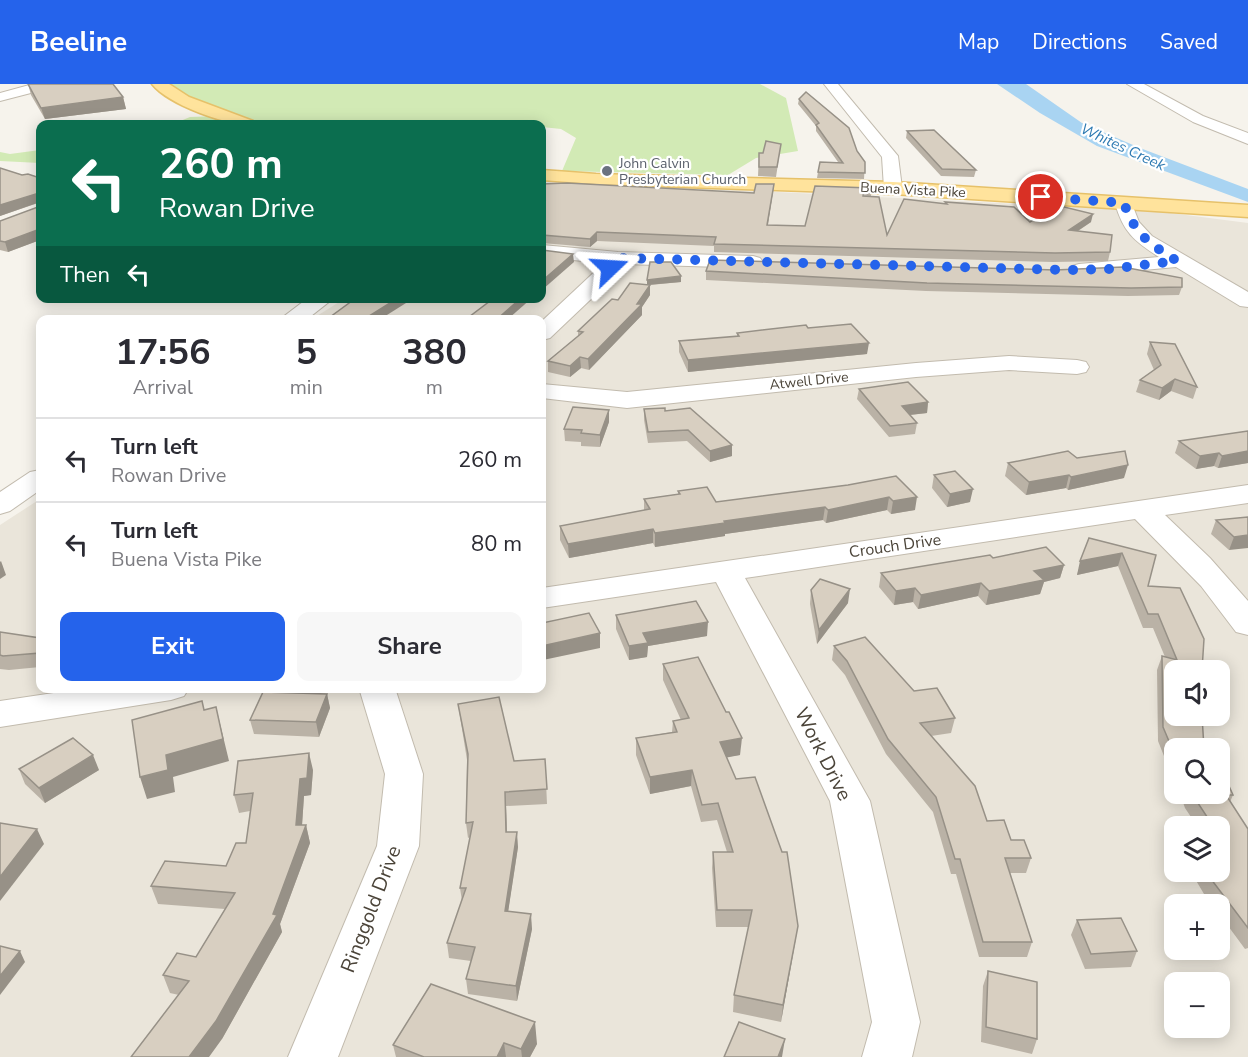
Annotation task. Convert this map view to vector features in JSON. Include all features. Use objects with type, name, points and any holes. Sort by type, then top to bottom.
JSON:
[{"type":"main road","points":[[159,84],[184,100],[236,120]]},
{"type":"main road","name":"Buena Vista Pike","points":[[546,175],[608,180],[893,188],[1248,211]]},
{"type":"street","points":[[0,97],[49,84]]},
{"type":"street","points":[[831,84],[890,156],[893,188]]},
{"type":"street","points":[[1134,84],[1198,119],[1248,139]]},
{"type":"street","points":[[1124,203],[1130,223],[1145,240],[1248,301]]},
{"type":"street","points":[[546,251],[618,258],[771,262]]},
{"type":"street","points":[[546,329],[603,277],[618,258]]},
{"type":"street","points":[[1064,270],[1109,269],[1177,261]]},
{"type":"street","points":[[298,315],[316,303]]},
{"type":"street","name":"Atwell Drive","points":[[546,391],[627,400],[916,369],[1010,363],[1077,367]]},
{"type":"street","points":[[0,505],[36,481]]},
{"type":"street","name":"Crouch Drive","points":[[546,597],[1248,494]]},
{"type":"street","points":[[1143,511],[1210,576],[1234,603],[1248,625]]},
{"type":"street","name":"Work Drive","points":[[726,571],[850,801],[897,1022],[887,1057]]},
{"type":"street","points":[[1,716],[141,693]]},
{"type":"street","name":"Ringgold Drive","points":[[313,1057],[398,846],[404,774],[379,693]]},
{"type":"shaded area","points":[[546,180],[1155,211],[1248,223],[1248,1057],[0,1057],[0,525],[36,502],[36,693],[546,693],[546,315],[318,315],[338,303],[546,303]]},
{"type":"green space","points":[[159,84],[760,84],[786,98],[798,151],[756,158],[728,175],[562,171],[576,138],[561,129],[546,127],[546,120],[183,120],[190,117],[219,116]]},
{"type":"green space","points":[[36,151],[36,163],[0,161],[0,152],[10,154]]},
{"type":"water","name":"Whites Creek","points":[[997,84],[1026,84],[1082,123],[1140,148],[1248,189],[1248,202],[1097,146],[1040,113]]},
{"type":"building","points":[[28,84],[113,84],[123,97],[41,108]]},
{"type":"building","points":[[806,92],[849,128],[857,151],[865,162],[865,173],[818,172],[820,162],[843,163],[816,125],[819,123],[799,99]]},
{"type":"building","points":[[934,130],[976,170],[942,169],[907,131]]},
{"type":"building","points":[[766,141],[781,144],[777,167],[759,167],[759,153],[763,153]]},
{"type":"building","points":[[0,168],[36,177],[36,194],[0,205]]},
{"type":"building","points":[[546,184],[754,193],[756,184],[774,184],[767,225],[805,226],[815,186],[870,188],[871,192],[867,194],[864,189],[863,196],[879,197],[887,235],[904,199],[947,204],[945,202],[1014,207],[1030,222],[1056,205],[1093,214],[1069,230],[1112,235],[1110,252],[1055,253],[714,244],[716,237],[597,232],[590,239],[546,235]]},
{"type":"building","points":[[36,208],[36,230],[5,242],[0,241],[0,221]]},
{"type":"building","points":[[546,251],[573,254],[546,278]]},
{"type":"building","points":[[710,260],[1055,270],[1123,267],[1182,278],[1182,287],[927,283],[706,271]]},
{"type":"building","points":[[650,262],[671,262],[681,276],[647,280]]},
{"type":"building","points":[[630,283],[650,285],[637,304],[642,304],[588,359],[580,357],[570,366],[548,361],[583,332],[578,331],[612,299],[618,300]]},
{"type":"building","points":[[349,303],[390,303],[371,315],[333,315]]},
{"type":"building","points":[[487,303],[515,303],[502,315],[472,315]]},
{"type":"building","points":[[851,324],[869,343],[688,360],[679,341],[739,336],[737,333],[806,325],[808,328]]},
{"type":"building","points":[[1150,342],[1175,344],[1197,387],[1175,379],[1162,388],[1140,380],[1161,365]]},
{"type":"building","points":[[908,382],[928,402],[902,406],[917,423],[890,426],[859,389]]},
{"type":"building","points":[[573,407],[609,410],[600,435],[581,433],[582,430],[564,429]]},
{"type":"building","points":[[665,408],[665,411],[690,408],[732,445],[710,451],[688,430],[648,432],[644,409]]},
{"type":"building","points":[[1248,431],[1248,451],[1222,456],[1219,453],[1200,456],[1179,441]]},
{"type":"building","points":[[1068,451],[1077,458],[1125,451],[1128,465],[1071,477],[1069,475],[1029,482],[1008,463]]},
{"type":"building","points":[[955,471],[973,489],[950,494],[934,475]]},
{"type":"building","points":[[896,476],[917,497],[893,501],[889,497],[828,510],[825,507],[655,533],[653,529],[568,544],[560,526],[650,509],[644,499],[680,494],[678,491],[707,487],[716,502],[848,485]]},
{"type":"building","points":[[1248,517],[1248,535],[1234,537],[1216,520]]},
{"type":"building","points":[[1089,538],[1156,555],[1148,586],[1180,588],[1204,639],[1203,660],[1177,660],[1158,614],[1148,614],[1122,553],[1080,561]]},
{"type":"building","points":[[1046,547],[1064,565],[1034,571],[1044,580],[989,591],[981,583],[921,595],[915,588],[896,591],[881,573],[990,555],[993,558]]},
{"type":"building","points":[[820,579],[850,589],[819,630],[811,590]]},
{"type":"building","points":[[696,601],[708,622],[643,633],[648,643],[629,646],[616,615]]},
{"type":"building","points":[[589,613],[600,633],[546,645],[546,622]]},
{"type":"building","points":[[0,632],[36,637],[36,653],[0,655]]},
{"type":"building","points":[[865,637],[914,691],[937,688],[955,718],[920,723],[975,786],[987,821],[1004,820],[1011,840],[1024,840],[1031,858],[1005,858],[1032,942],[983,942],[960,859],[955,859],[936,797],[888,739],[847,661],[834,646]]},
{"type":"building","points":[[1162,656],[1177,660],[1164,660],[1164,726],[1203,726],[1203,738],[1168,738],[1163,727]]},
{"type":"building","points":[[698,657],[742,738],[720,742],[736,779],[755,777],[782,852],[787,852],[798,926],[783,1005],[734,995],[752,910],[717,910],[713,852],[733,852],[718,803],[702,805],[692,770],[650,777],[636,738],[677,732],[673,721],[689,718],[663,664]]},
{"type":"building","points":[[263,693],[327,694],[316,722],[250,720]]},
{"type":"building","points":[[499,697],[514,761],[545,759],[547,789],[505,792],[506,832],[517,832],[505,911],[531,914],[516,986],[466,979],[475,947],[447,943],[466,888],[460,888],[473,822],[466,823],[468,754],[458,704]]},
{"type":"building","points":[[202,701],[204,710],[216,707],[223,739],[166,755],[168,770],[140,777],[132,720]]},
{"type":"building","points":[[73,738],[93,755],[39,788],[19,769]]},
{"type":"building","points":[[309,753],[307,778],[300,779],[296,825],[306,825],[273,914],[277,915],[216,1021],[189,1057],[131,1057],[189,981],[163,975],[177,953],[196,957],[235,893],[151,886],[165,861],[226,866],[236,843],[246,843],[253,793],[234,795],[238,761]]},
{"type":"building","points":[[1230,801],[1248,829],[1248,928],[1230,904],[1230,894],[1222,894],[1214,882],[1230,882],[1230,816],[1206,816],[1199,804],[1230,804]]},
{"type":"building","points":[[0,823],[37,829],[0,877]]},
{"type":"building","points":[[1121,918],[1137,951],[1091,954],[1077,920]]},
{"type":"building","points":[[0,946],[20,951],[0,976]]},
{"type":"building","points":[[988,971],[1037,982],[1037,1039],[986,1027]]},
{"type":"building","points":[[431,984],[535,1022],[521,1049],[504,1043],[497,1057],[424,1057],[393,1045]]},
{"type":"building","points":[[739,1022],[785,1039],[778,1057],[724,1057]]},
{"type":"place","name":"John Calvin Presbyterian Church","points":[[607,171]]},
{"type":"route","points":[[610,268],[618,258],[1069,270],[1109,269],[1177,261],[1145,240],[1130,223],[1124,203],[1041,197]]}]
